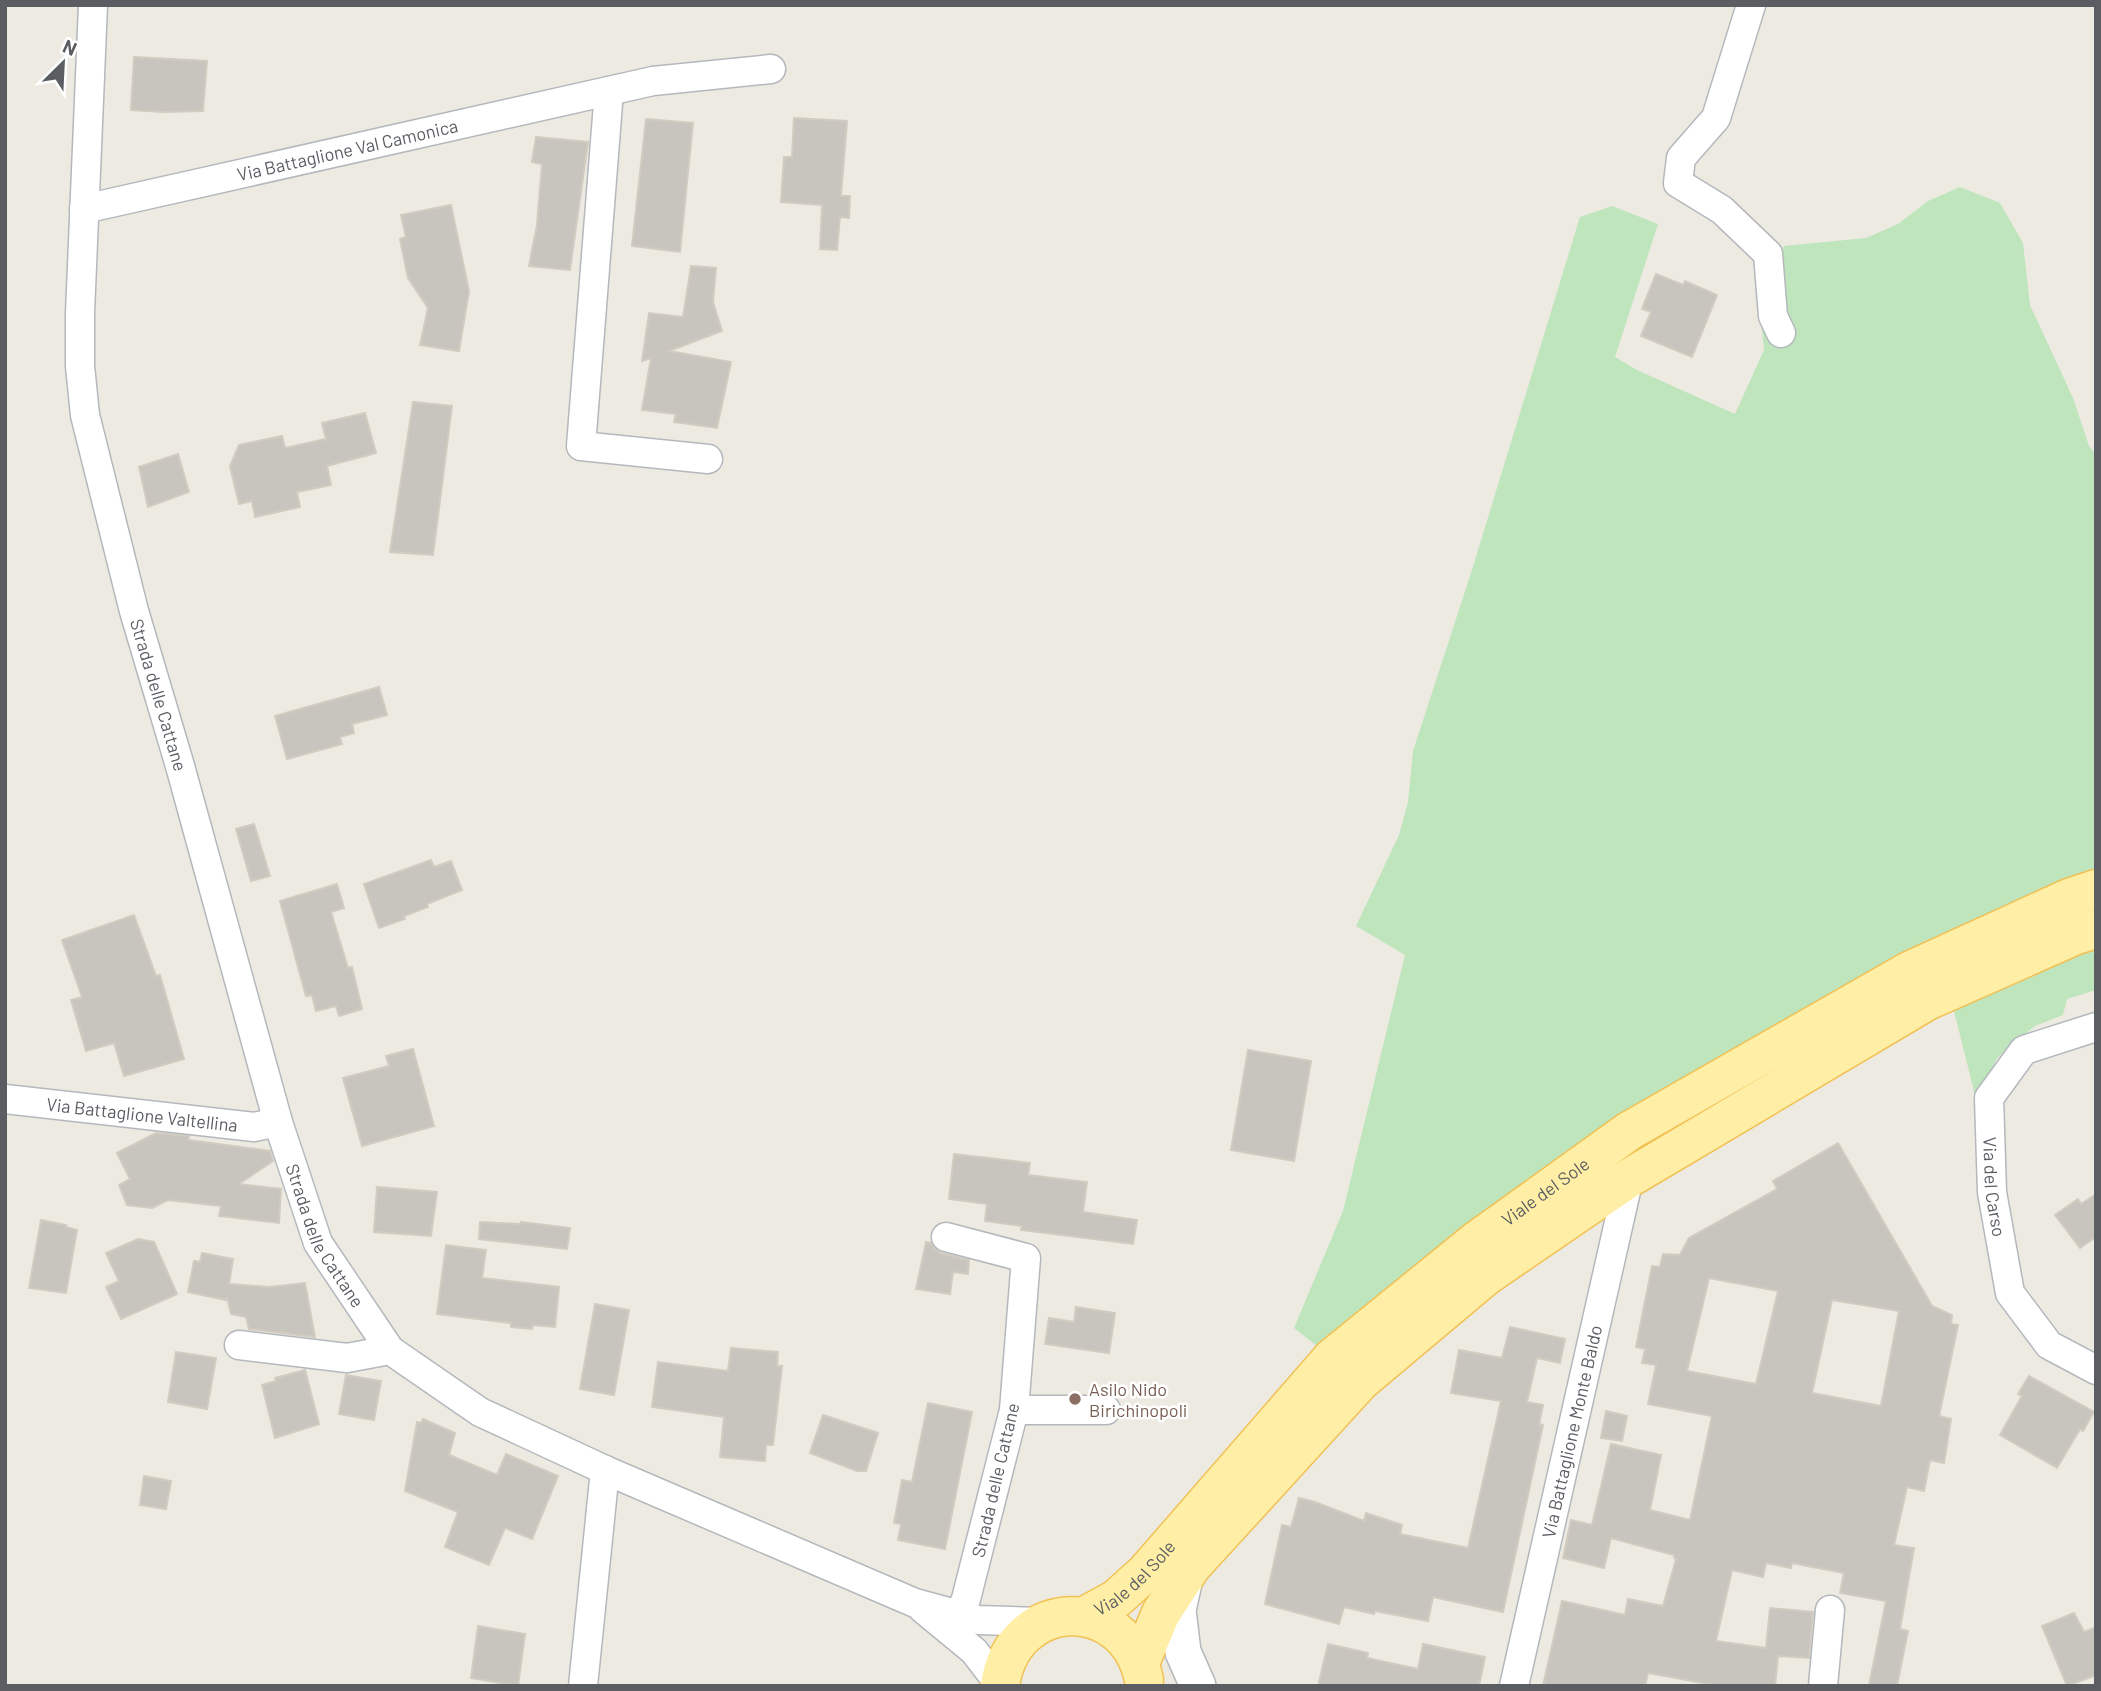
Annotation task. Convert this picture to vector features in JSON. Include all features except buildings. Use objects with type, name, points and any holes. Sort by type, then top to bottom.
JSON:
[{"type":"main road","name":"Viale del Sole","points":[[1085,1616],[1116,1599],[1145,1573],[1332,1358],[1498,1225],[1629,1131],[1909,971],[2069,898],[2096,890]]},
{"type":"main road","name":"Viale del Sole","points":[[1186,1574],[1360,1381],[1486,1276],[1629,1178],[1927,1002],[2076,935],[2096,929]]},
{"type":"main road","points":[[1146,1678],[1161,1613],[1186,1574]]},
{"type":"main road","name":"Viale del Sole","points":[[1000,1685],[1003,1669],[1018,1641],[1044,1622],[1064,1616],[1085,1616],[1099,1621],[1124,1637],[1134,1649],[1146,1678]]},
{"type":"street","name":"Strada delle Cattane","points":[[93,5],[80,366],[85,415],[134,611],[180,766],[278,1122],[318,1243],[390,1350],[480,1412],[605,1470],[915,1603],[978,1620],[1044,1622]]},
{"type":"street","points":[[1751,5],[1716,118],[1681,158],[1678,183],[1722,209],[1768,254],[1773,316],[1781,333]]},
{"type":"street","name":"Via Battaglione Val Camonica","points":[[84,209],[653,81],[771,69]]},
{"type":"street","points":[[609,91],[581,446],[708,459]]},
{"type":"street","name":"Via del Carso","points":[[2096,1027],[2024,1050],[1989,1098],[1992,1192],[2010,1293],[2049,1345],[2096,1370]]},
{"type":"street","name":"Via Battaglione Valtellina","points":[[5,1099],[254,1127],[278,1122]]},
{"type":"street","name":"Via Battaglione Monte Baldo","points":[[1514,1686],[1629,1178]]},
{"type":"street","name":"Strada delle Cattane","points":[[946,1237],[1026,1258],[1014,1410],[966,1599],[959,1615]]},
{"type":"street","points":[[239,1345],[347,1358],[390,1350]]},
{"type":"street","points":[[1014,1410],[1106,1410]]},
{"type":"street","points":[[583,1686],[605,1470]]},
{"type":"street","points":[[1186,1574],[1178,1610],[1183,1652],[1198,1686]]},
{"type":"street","name":"Strada delle Cattane","points":[[915,1603],[974,1651],[1000,1685]]},
{"type":"street","points":[[1824,1686],[1830,1611]]},
{"type":"green space","points":[[1960,187],[2000,203],[2023,243],[2030,305],[2073,398],[2089,446],[2096,455],[2096,889],[1629,1131],[1332,1358],[1294,1328],[1343,1211],[1405,955],[1356,926],[1399,835],[1408,802],[1413,751],[1471,573],[1580,217],[1612,206],[1658,224],[1615,357],[1637,370],[1735,414],[1764,350],[1758,292],[1784,246],[1866,238],[1898,224],[1928,201]]},
{"type":"green space","points":[[2096,945],[2096,990],[2067,999],[2063,1015],[2035,1026],[1997,1058],[1976,1099],[1953,1007]]},
{"type":"place","name":"Asilo Nido Birichinopoli","points":[[1075,1399]]}]
